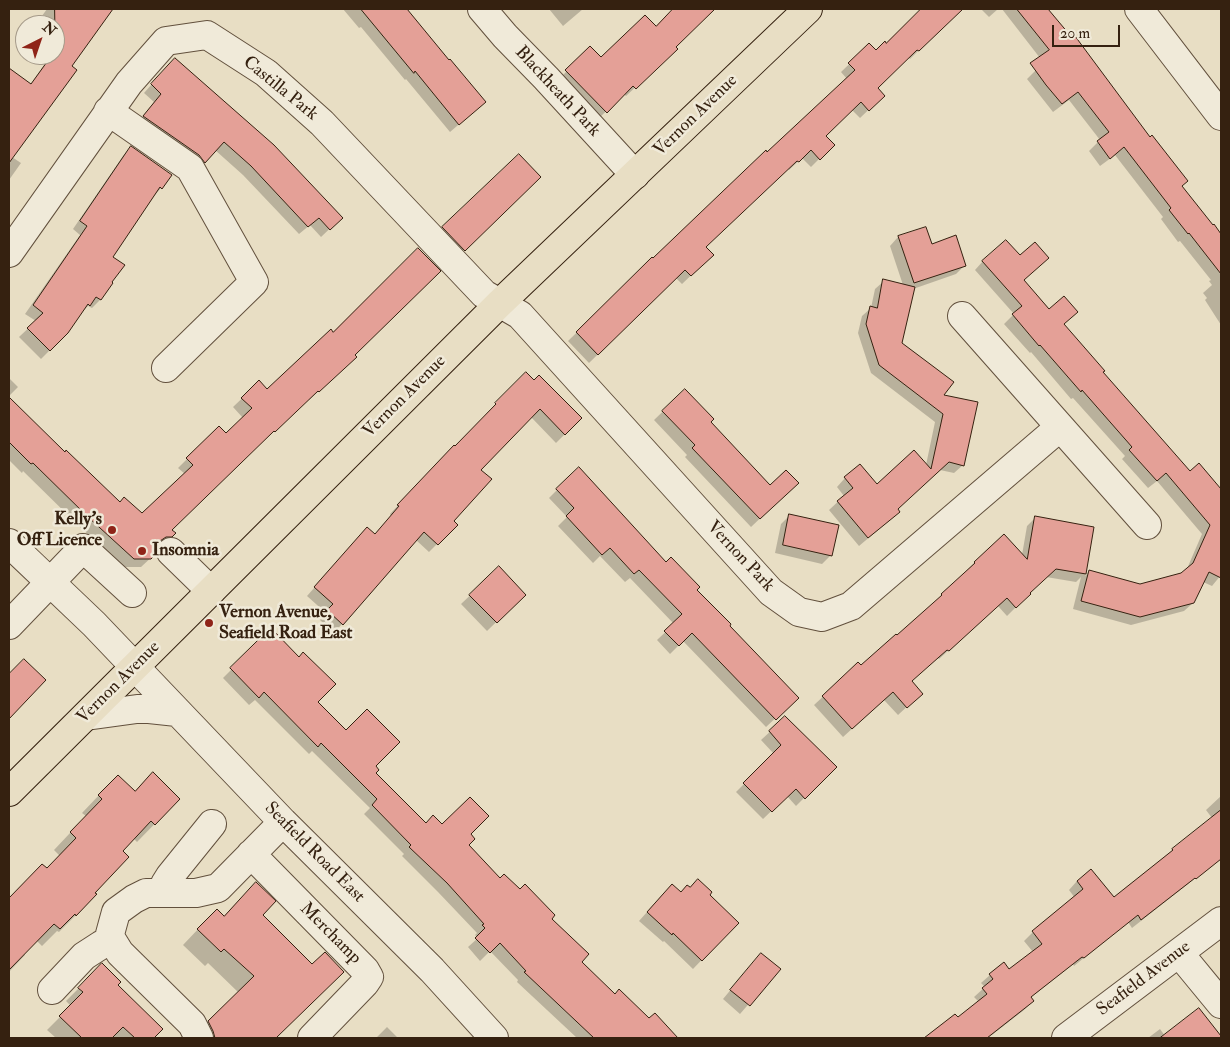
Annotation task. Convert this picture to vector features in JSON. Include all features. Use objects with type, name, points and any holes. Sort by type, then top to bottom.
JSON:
[{"type":"main road","name":"Vernon Avenue","points":[[9,792],[499,304],[808,9]]},
{"type":"street","name":"Blackheath Park","points":[[482,9],[634,175]]},
{"type":"street","points":[[1139,9],[1221,116]]},
{"type":"street","name":"Castilla Park","points":[[9,253],[128,83],[166,41],[207,35],[266,73],[322,123],[484,294],[499,304]]},
{"type":"street","points":[[108,111],[190,168],[254,282],[166,368]]},
{"type":"street","name":"Vernon Park","points":[[499,304],[520,315],[771,592],[799,612],[822,617],[851,606],[1060,426]]},
{"type":"street","points":[[962,316],[1147,525]]},
{"type":"street","name":"Seafield Road East","points":[[9,543],[94,624],[283,822],[432,970],[494,1038]]},
{"type":"street","points":[[9,625],[83,548],[132,593]]},
{"type":"street","points":[[171,552],[211,591]]},
{"type":"street","points":[[86,716],[137,709],[177,712]]},
{"type":"street","points":[[199,1038],[192,1024],[120,952],[112,940],[110,934],[116,912],[134,899],[146,894],[196,893],[218,888],[283,822]]},
{"type":"street","points":[[164,893],[165,884],[170,876],[212,824]]},
{"type":"street","name":"Merchamp","points":[[251,854],[365,970],[369,977],[312,1038]]},
{"type":"street","name":"Seafield Avenue","points":[[1066,1038],[1221,920]]},
{"type":"street","points":[[52,990],[84,956],[112,940]]},
{"type":"street","points":[[1179,953],[1221,1004]]},
{"type":"building","points":[[55,9],[113,9],[72,66],[77,70],[9,163],[9,68],[31,84],[45,65],[65,65],[65,15],[55,15]]},
{"type":"building","points":[[361,9],[407,9],[486,102],[459,125]]},
{"type":"building","points":[[673,9],[715,9],[676,47],[678,49],[636,89],[633,86],[607,113],[565,70],[590,46],[601,57],[645,15],[656,26]]},
{"type":"building","points":[[921,9],[963,9],[878,88],[885,96],[869,111],[861,102],[826,136],[835,145],[820,160],[811,150],[799,162],[797,161],[706,247],[714,255],[691,276],[685,270],[598,355],[576,332],[652,257],[855,70],[848,63],[869,43],[876,50],[885,41],[886,43]]},
{"type":"building","points":[[1017,9],[1048,9],[1069,34],[1072,32],[1150,137],[1152,135],[1188,181],[1182,186],[1221,234],[1221,274],[1169,210],[1171,208],[1124,147],[1110,159],[1097,141],[1109,132],[1078,92],[1062,104],[1046,85],[1030,63],[1049,50]]},
{"type":"building","points":[[175,58],[274,145],[343,218],[330,230],[319,218],[308,227],[251,166],[224,142],[205,163],[199,155],[143,116],[161,94],[151,84]]},
{"type":"building","points":[[131,146],[172,175],[162,189],[160,187],[113,257],[125,265],[113,283],[101,300],[96,297],[90,306],[88,304],[68,333],[50,351],[27,328],[43,313],[33,305],[87,226],[80,221]]},
{"type":"building","points":[[519,154],[541,177],[465,251],[442,227]]},
{"type":"building","points":[[926,227],[932,244],[956,235],[966,266],[914,283],[898,236]]},
{"type":"building","points":[[1006,240],[1020,255],[1035,242],[1049,258],[1024,280],[1049,309],[1064,296],[1078,312],[1064,324],[1105,371],[1103,372],[1190,471],[1199,463],[1221,489],[1221,578],[1209,572],[1194,603],[1140,617],[1081,601],[1089,570],[1140,584],[1181,573],[1193,563],[1210,525],[1166,473],[1157,481],[1129,450],[1132,447],[1012,314],[1022,306],[982,261]]},
{"type":"building","points":[[418,248],[441,271],[355,355],[357,357],[274,431],[172,530],[176,533],[172,537],[166,537],[160,541],[156,548],[156,554],[151,559],[134,559],[9,442],[9,397],[120,502],[124,497],[142,513],[193,465],[186,458],[219,426],[226,433],[252,408],[241,398],[259,380],[267,389],[331,329],[333,332]]},
{"type":"building","points":[[883,279],[915,287],[902,343],[954,382],[944,395],[978,402],[964,466],[949,462],[898,509],[900,512],[868,538],[837,501],[853,488],[844,477],[860,464],[877,484],[914,450],[931,469],[943,414],[879,365],[866,324],[870,306],[877,308]]},
{"type":"building","points":[[526,372],[534,380],[539,375],[582,418],[565,435],[540,409],[481,470],[492,479],[454,521],[458,525],[438,545],[424,532],[343,625],[327,610],[333,604],[314,587],[367,527],[375,534],[399,506],[397,505]]},
{"type":"building","points":[[685,389],[714,419],[711,422],[770,485],[786,470],[799,483],[760,519],[692,448],[695,445],[662,411]]},
{"type":"building","points":[[579,467],[666,562],[671,557],[700,587],[697,590],[799,698],[776,720],[692,633],[679,646],[664,631],[682,614],[639,570],[634,574],[610,548],[602,555],[566,516],[574,508],[556,489]]},
{"type":"building","points":[[789,514],[839,525],[832,556],[783,545]]},
{"type":"building","points":[[1035,516],[1094,527],[1086,574],[1056,569],[1016,608],[1007,598],[949,651],[947,650],[912,681],[923,694],[907,708],[893,692],[852,729],[822,696],[858,662],[861,665],[942,595],[1004,534],[1027,559]]},
{"type":"building","points":[[499,566],[526,595],[497,623],[469,595]]},
{"type":"building","points":[[271,628],[299,657],[303,652],[336,684],[318,702],[346,730],[367,709],[400,742],[376,766],[379,770],[376,773],[426,823],[433,815],[442,824],[470,797],[489,816],[471,834],[475,839],[469,845],[500,878],[504,874],[520,889],[525,884],[555,915],[552,919],[589,954],[582,962],[615,994],[619,989],[649,1018],[655,1013],[678,1038],[594,1038],[524,972],[526,971],[500,943],[490,953],[475,938],[485,928],[482,925],[484,924],[447,883],[409,847],[411,845],[372,805],[377,799],[321,743],[318,747],[264,692],[259,698],[230,668]]},
{"type":"building","points":[[24,659],[46,680],[9,719],[9,674]]},
{"type":"building","points":[[785,716],[837,767],[805,799],[796,789],[772,812],[743,783],[781,745],[769,731]]},
{"type":"building","points":[[153,772],[180,799],[155,825],[151,821],[123,851],[129,857],[76,916],[75,914],[60,929],[54,924],[9,970],[9,898],[42,864],[47,868],[76,838],[70,832],[102,799],[98,795],[118,775],[135,791]]},
{"type":"building","points":[[1221,810],[1221,859],[1196,879],[1141,920],[1138,915],[1084,958],[1082,957],[1031,997],[1034,1001],[987,1038],[924,1038],[955,1014],[958,1017],[987,994],[982,988],[993,979],[989,974],[1004,962],[1009,969],[1042,944],[1032,931],[1083,889],[1077,881],[1091,869],[1114,897]]},
{"type":"building","points":[[698,879],[712,892],[710,895],[739,923],[702,961],[673,933],[672,935],[647,912],[672,884],[681,892],[687,885],[690,887]]},
{"type":"building","points":[[256,882],[276,901],[263,915],[312,964],[325,952],[344,972],[276,1038],[215,1038],[208,1021],[254,976],[224,949],[221,952],[197,929],[217,909],[224,916]]},
{"type":"building","points":[[761,953],[781,969],[750,1006],[730,990]]},
{"type":"building","points":[[102,963],[121,982],[118,985],[163,1029],[154,1038],[135,1038],[123,1027],[112,1038],[82,1038],[59,1016],[83,992],[78,988]]},
{"type":"building","points":[[1199,1008],[1221,1038],[1160,1038]]},
{"type":"place","name":"Kelly's Off Licence","points":[[112,530]]},
{"type":"place","name":"Insomnia","points":[[142,551]]},
{"type":"place","name":"Vernon Avenue, Seafield Road East","points":[[209,623]]}]
